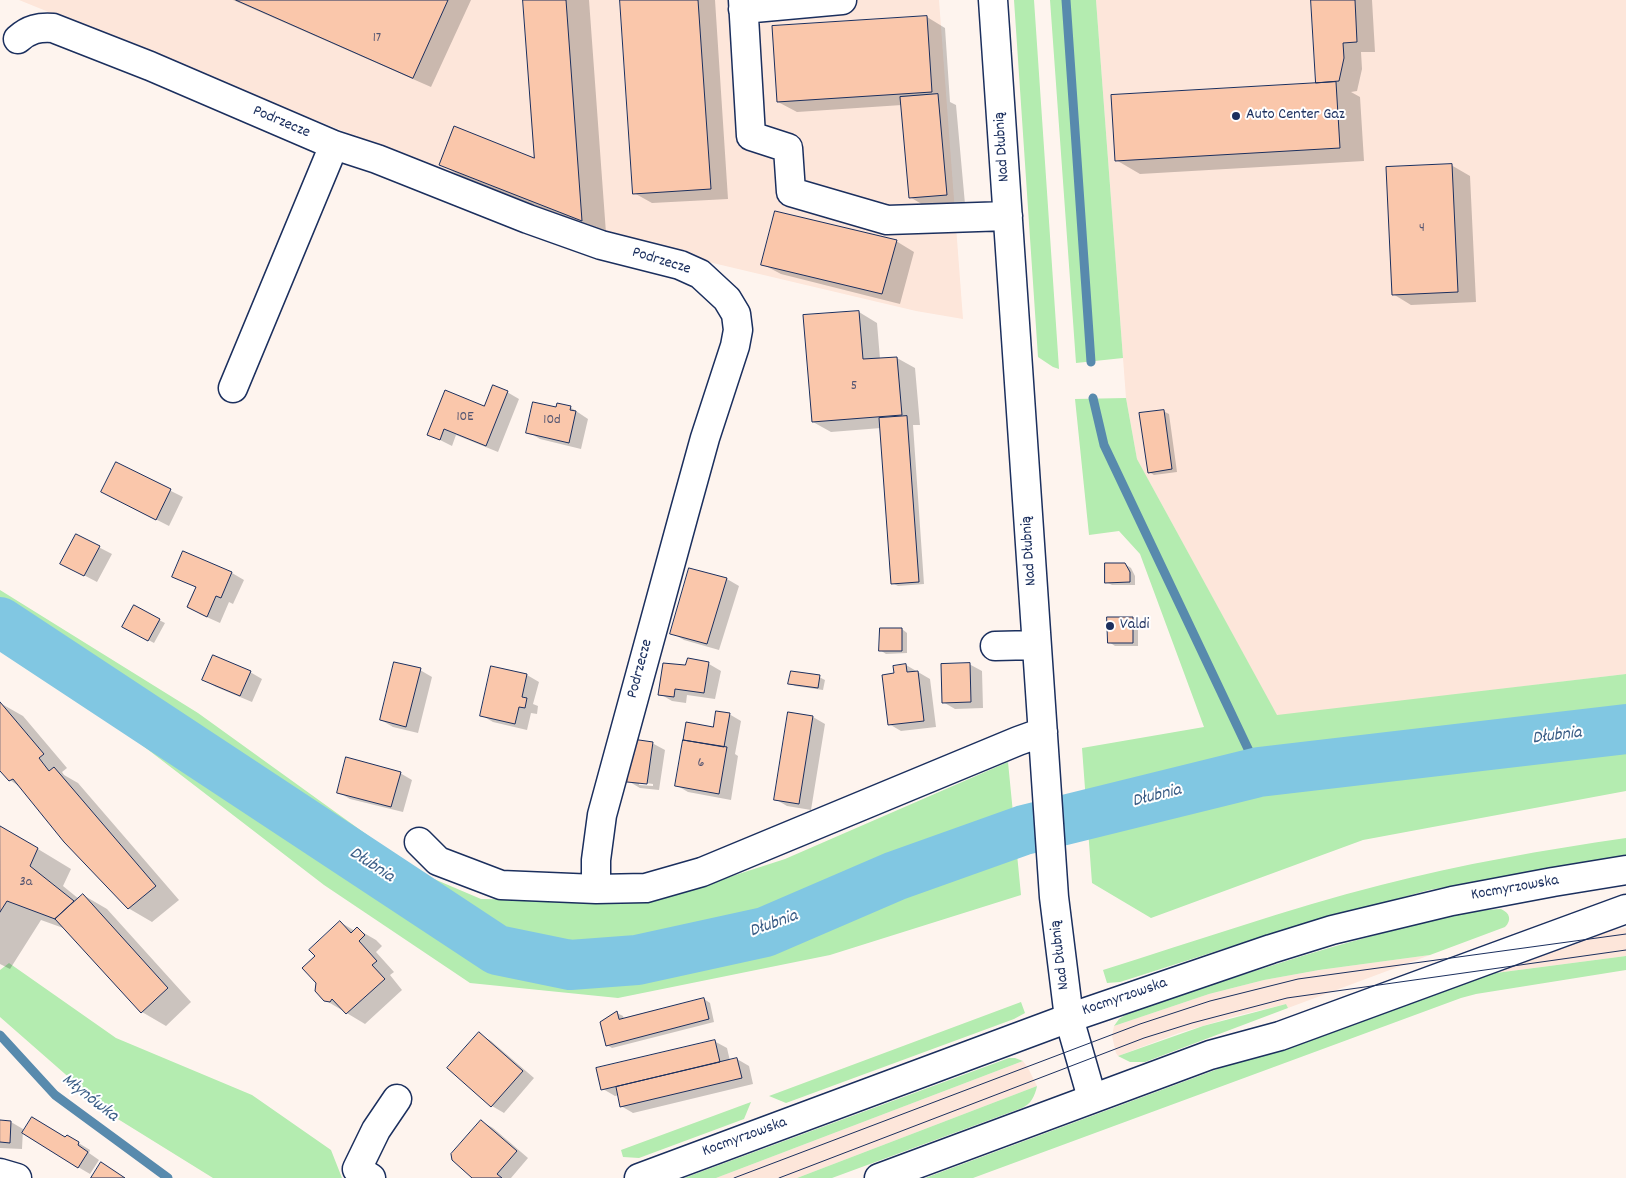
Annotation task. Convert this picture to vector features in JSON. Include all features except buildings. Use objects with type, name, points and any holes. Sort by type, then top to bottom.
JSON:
[{"type":"street","points":[[842,0],[743,4],[752,136],[788,148],[791,192],[887,220],[1008,216]]},
{"type":"street","name":"Nad Dłubnią","points":[[993,0],[1054,897],[1069,1018],[1092,1098]]},
{"type":"street","name":"Podrzecze","points":[[18,39],[34,29],[42,27],[53,28],[150,66],[334,145],[378,159],[528,219],[601,245],[680,265],[700,274],[727,299],[736,314],[738,330],[735,346],[705,438],[602,815],[596,860],[596,889]]},
{"type":"street","points":[[233,388],[334,145]]},
{"type":"street","points":[[995,646],[1036,645]]},
{"type":"street","points":[[419,842],[438,861],[501,885],[596,889],[646,888],[702,872],[1018,741],[1044,745]]},
{"type":"street","name":"Kocmyrzowska","points":[[639,1178],[1069,1018],[1180,979],[1332,930],[1452,900],[1626,870]]},
{"type":"street","points":[[879,1178],[1210,1055],[1280,1036],[1626,909]]},
{"type":"street","points":[[371,1178],[357,1169],[376,1130],[397,1099]]},
{"type":"street","points":[[0,1172],[17,1178]]},
{"type":"shaded area","points":[[19,0],[939,0],[963,319],[916,311],[607,238]]},
{"type":"shaded area","points":[[1096,0],[1626,0],[1626,674],[1277,716],[1137,459],[1126,398]]},
{"type":"shaded area","points":[[1626,928],[1626,956],[1465,977],[1589,933]]},
{"type":"shaded area","points":[[1430,955],[1288,1008],[1286,1004],[1236,1016],[1179,1033],[1118,1056],[1116,1053],[1112,1036],[1114,1026],[1209,994],[1264,980],[1319,970]]},
{"type":"shaded area","points":[[1023,1061],[1037,1086],[797,1178],[716,1178]]},
{"type":"green space","points":[[1014,0],[1034,0],[1059,369],[1038,357]]},
{"type":"green space","points":[[1050,0],[1096,0],[1123,358],[1076,363]]},
{"type":"green space","points":[[1126,398],[1137,459],[1277,715],[1626,674],[1626,791],[1363,840],[1151,918],[1092,883],[1082,748],[1204,727],[1140,554],[1119,531],[1089,535],[1075,399]]},
{"type":"green space","points":[[0,590],[198,713],[420,873],[481,899],[652,902],[785,859],[1008,762],[1021,895],[830,955],[618,998],[470,983],[324,885],[60,682],[0,649]]},
{"type":"green space","points":[[1626,838],[1626,855],[1429,890],[1273,933],[1120,982],[1107,983],[1103,970],[1276,915],[1381,885],[1503,858]]},
{"type":"green space","points":[[1501,909],[1509,917],[1509,922],[1505,927],[1430,955],[1319,970],[1264,980],[1209,994],[1114,1026],[1119,1019],[1130,1012],[1302,956],[1442,918],[1477,911]]},
{"type":"green space","points":[[1626,956],[1626,970],[1461,998],[973,1178],[925,1178],[1465,977]]},
{"type":"green space","points":[[9,963],[116,1038],[252,1095],[331,1150],[342,1178],[213,1178],[113,1116],[0,1017],[0,970]]},
{"type":"green space","points":[[1021,1002],[1025,1013],[1014,1019],[786,1103],[769,1096]]},
{"type":"green space","points":[[1286,1004],[1288,1008],[1145,1062],[1130,1062],[1118,1056],[1203,1026]]},
{"type":"green space","points":[[1009,1058],[1023,1061],[716,1178],[684,1178]]},
{"type":"green space","points":[[1037,1086],[1032,1099],[1022,1108],[832,1178],[797,1178]]},
{"type":"green space","points":[[751,1102],[744,1119],[639,1158],[623,1157],[621,1150]]},
{"type":"waterway","points":[[1066,0],[1091,362]]},
{"type":"waterway","points":[[1093,398],[1104,445],[1259,772]]},
{"type":"waterway","name":"Dłubnia","points":[[0,622],[497,950],[570,965],[637,960],[765,932],[895,876],[1024,830],[1259,772],[1626,729]]},
{"type":"waterway","name":"Młynówka","points":[[0,1035],[55,1095],[168,1178]]},
{"type":"tram line","points":[[734,1178],[1140,1024],[1210,1001],[1298,979],[1626,934]]},
{"type":"tram line","points":[[779,1178],[1144,1038],[1192,1023],[1287,998],[1626,950]]},
{"type":"place","name":"Auto Center Gaz","points":[[1236,116]]},
{"type":"place","name":"Valdi","points":[[1110,626]]}]
